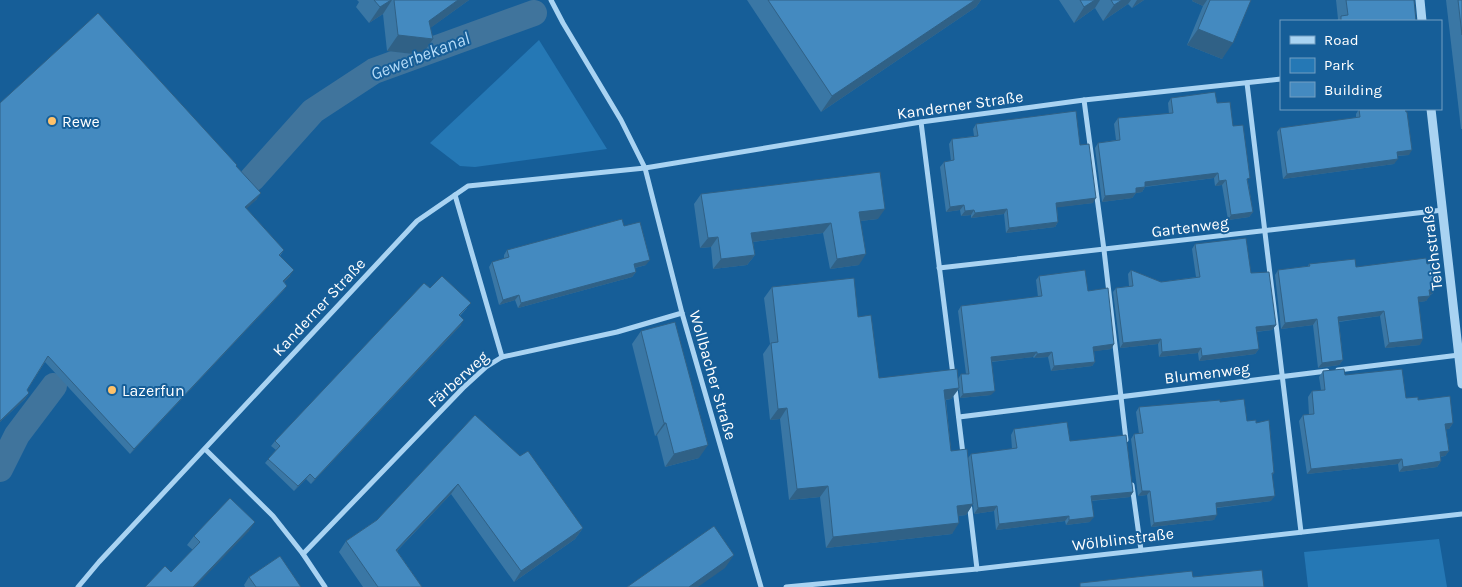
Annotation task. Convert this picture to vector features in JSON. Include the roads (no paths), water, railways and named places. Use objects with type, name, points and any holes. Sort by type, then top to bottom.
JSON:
[{"type":"street","points":[[551,0],[562,23],[621,120],[645,168]]},
{"type":"street","points":[[1420,0],[1422,20]]},
{"type":"street","name":"Kanderner Straße","points":[[78,587],[99,562],[417,221],[468,186],[645,168],[921,122],[1084,100],[1280,79]]},
{"type":"street","points":[[1247,83],[1284,377],[1301,532]]},
{"type":"street","points":[[1084,100],[1127,444]]},
{"type":"street","name":"Teichstraße","points":[[1431,110],[1462,384]]},
{"type":"street","points":[[921,122],[964,464]]},
{"type":"street","name":"Wollbacher Straße","points":[[645,168],[682,313],[761,587]]},
{"type":"street","points":[[455,194],[502,357]]},
{"type":"street","name":"Gartenweg","points":[[939,268],[1443,210]]},
{"type":"street","name":"Färberweg","points":[[303,554],[463,388],[486,367],[502,357],[617,332],[682,313]]},
{"type":"street","name":"Blumenweg","points":[[959,417],[1459,355]]},
{"type":"street","points":[[205,449],[273,516],[303,554],[325,587]]},
{"type":"street","points":[[1132,483],[1141,550]]},
{"type":"street","points":[[968,493],[977,569]]},
{"type":"street","name":"Wölblinstraße","points":[[786,587],[977,569],[1462,514]]},
{"type":"waterway","name":"Gewerbekanal","points":[[252,179],[313,111],[374,71],[534,13]]},
{"type":"waterway","name":"Gewerbekanal","points":[[0,469],[17,435],[54,386]]},
{"type":"place","name":"Rewe","points":[[52,121]]},
{"type":"place","name":"Lazerfun","points":[[112,390]]}]
